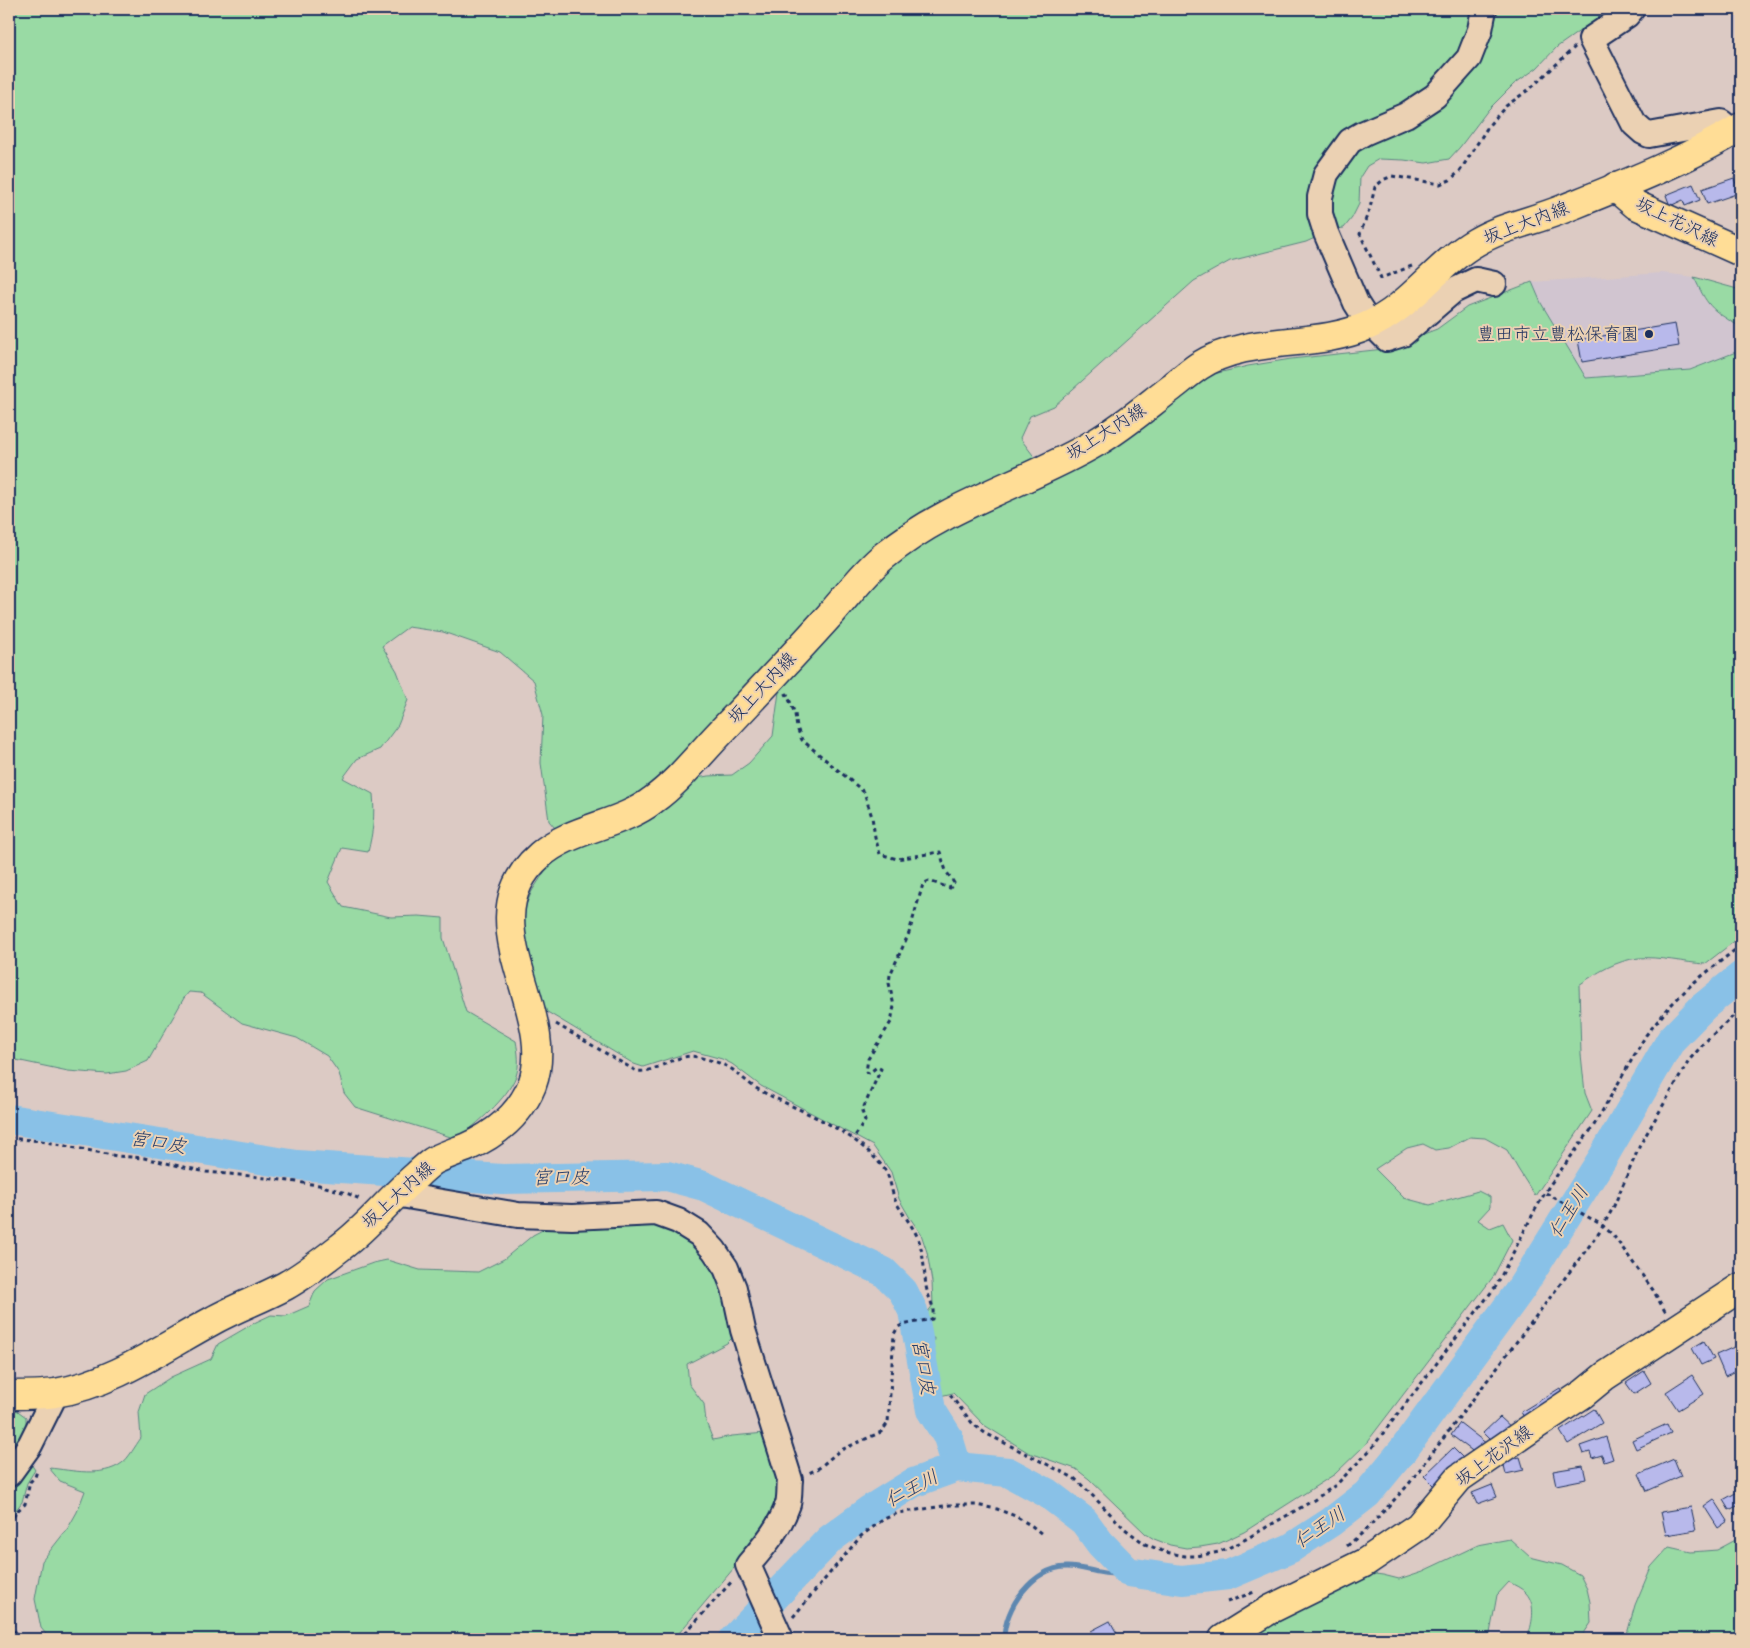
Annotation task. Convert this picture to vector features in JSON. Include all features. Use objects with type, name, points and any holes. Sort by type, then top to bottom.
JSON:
[{"type":"main road","name":"坂上大内線","points":[[9,1395],[56,1393],[87,1385],[144,1360],[216,1318],[289,1284],[348,1242],[393,1196],[433,1161],[477,1143],[495,1133],[509,1120],[524,1102],[533,1082],[538,1063],[533,1020],[509,928],[513,895],[522,875],[536,858],[560,840],[626,815],[651,802],[678,778],[802,646],[880,559],[923,527],[1093,444],[1120,427],[1200,365],[1217,357],[1260,346],[1332,337],[1372,324],[1384,318],[1456,255],[1478,241],[1507,228],[1557,212],[1676,161],[1737,130]]},
{"type":"main road","name":"坂上花沢線","points":[[1615,187],[1636,205],[1741,252]]},
{"type":"main road","name":"坂上花沢線","points":[[1238,1635],[1271,1609],[1364,1563],[1419,1526],[1459,1478],[1583,1394],[1605,1376],[1741,1287]]},
{"type":"street","points":[[1484,9],[1480,30],[1469,58],[1435,96],[1406,115],[1364,133],[1350,142],[1326,174],[1320,197],[1320,214],[1356,303],[1365,317],[1386,338],[1403,334],[1453,291],[1476,280],[1494,284]]},
{"type":"street","points":[[1632,9],[1627,15],[1591,39],[1634,124],[1649,135],[1721,122],[1737,130]]},
{"type":"street","points":[[393,1196],[518,1215],[572,1217],[656,1213],[678,1221],[699,1234],[714,1250],[726,1268],[734,1288],[743,1330],[790,1480],[788,1502],[752,1575],[778,1634]]},
{"type":"street","points":[[9,1474],[30,1445],[56,1393]]},
{"type":"path","points":[[1417,263],[1381,278],[1360,234],[1370,208],[1375,187],[1383,180],[1392,176],[1440,184],[1450,180],[1460,171],[1489,125],[1506,106],[1532,88],[1577,46],[1591,39]]},
{"type":"path","points":[[779,699],[787,694],[796,714],[797,728],[802,740],[864,792],[880,854],[897,859],[940,852],[946,871],[954,883],[950,888],[929,881],[923,884],[909,933],[890,975],[889,983],[894,1006],[891,1022],[868,1059],[866,1072],[869,1073],[878,1067],[881,1069],[862,1111],[865,1121],[853,1139]]},
{"type":"path","points":[[950,1395],[973,1424],[986,1433],[1074,1478],[1125,1529],[1145,1544],[1165,1552],[1197,1556],[1219,1552],[1240,1543],[1314,1500],[1337,1484],[1371,1449],[1496,1286],[1534,1212],[1592,1127],[1646,1035],[1671,1005],[1692,984],[1741,945]]},
{"type":"path","points":[[1341,1550],[1366,1530],[1408,1485],[1604,1226],[1640,1145],[1690,1058],[1741,1009]]},
{"type":"path","points":[[533,1020],[556,1024],[636,1072],[644,1072],[678,1059],[695,1056],[720,1063],[732,1069],[759,1090],[818,1119],[853,1139],[863,1146],[889,1178],[894,1197],[919,1240],[924,1263],[926,1288],[934,1312],[932,1319],[902,1325],[898,1327],[894,1334],[888,1423],[881,1432],[839,1452],[808,1474],[790,1480]]},
{"type":"path","points":[[9,1138],[41,1141],[117,1156],[144,1158],[206,1172],[319,1185],[349,1194],[393,1196]]},
{"type":"path","points":[[1546,1193],[1604,1226],[1613,1235],[1653,1290],[1676,1330]]},
{"type":"path","points":[[778,1634],[861,1536],[884,1519],[898,1513],[950,1505],[976,1505],[997,1509],[1015,1516],[1042,1534]]},
{"type":"path","points":[[680,1639],[726,1586],[752,1575]]},
{"type":"path","points":[[1227,1602],[1263,1589]]},
{"type":"path","points":[[9,1599],[12,1610],[12,1624],[18,1639]]},
{"type":"shaded area","name":"豊田市立豊松保育園","points":[[1662,273],[1694,277],[1705,300],[1717,313],[1737,325],[1741,350],[1690,370],[1586,378],[1541,303],[1532,282]]},
{"type":"green space","points":[[9,9],[1476,9],[1464,44],[1451,65],[1427,90],[1342,138],[1317,237],[1306,242],[1230,261],[1194,281],[1054,406],[1030,416],[1020,438],[1039,463],[922,522],[650,794],[569,828],[555,828],[549,821],[541,763],[543,715],[534,681],[500,652],[443,632],[408,627],[382,646],[397,671],[408,700],[398,725],[380,749],[357,759],[343,778],[373,794],[372,830],[368,852],[342,848],[328,882],[343,907],[391,917],[419,916],[443,918],[443,938],[466,1012],[516,1041],[518,1067],[512,1085],[491,1110],[457,1139],[355,1107],[344,1093],[339,1073],[327,1056],[297,1038],[242,1023],[201,993],[189,992],[148,1061],[126,1071],[107,1074],[68,1071],[9,1057]]},
{"type":"green space","points":[[1498,9],[1611,9],[1557,47],[1537,68],[1514,84],[1488,110],[1449,159],[1426,163],[1379,159],[1367,166],[1360,177],[1359,204],[1344,228],[1336,229],[1332,202],[1333,191],[1341,171],[1367,144],[1481,58],[1491,38]]},
{"type":"green space","points":[[1694,277],[1741,290],[1741,342],[1737,325],[1710,306]]},
{"type":"green space","points":[[1532,282],[1541,303],[1586,378],[1690,370],[1741,350],[1741,936],[1705,964],[1654,958],[1631,959],[1607,968],[1579,985],[1581,1054],[1585,1093],[1592,1111],[1535,1196],[1507,1150],[1485,1138],[1470,1137],[1449,1148],[1435,1150],[1423,1144],[1407,1148],[1375,1169],[1404,1198],[1430,1205],[1478,1191],[1490,1197],[1490,1207],[1478,1220],[1490,1228],[1503,1223],[1512,1240],[1493,1277],[1364,1446],[1335,1474],[1244,1532],[1218,1544],[1186,1548],[1170,1545],[1146,1534],[1089,1479],[1076,1469],[1029,1453],[984,1425],[953,1393],[940,1396],[932,1353],[934,1338],[928,1339],[924,1317],[933,1305],[932,1282],[927,1252],[921,1234],[899,1199],[891,1172],[873,1146],[761,1086],[732,1064],[722,1059],[693,1051],[643,1067],[634,1064],[544,1010],[539,998],[520,919],[532,891],[547,868],[561,854],[687,780],[708,776],[732,775],[749,763],[773,736],[781,677],[886,564],[1209,375],[1291,359],[1384,349],[1437,329],[1467,307]]},
{"type":"green space","points":[[649,1220],[693,1238],[718,1268],[737,1333],[727,1343],[687,1364],[689,1384],[704,1404],[706,1422],[713,1440],[765,1433],[781,1485],[781,1499],[761,1536],[674,1639],[50,1639],[41,1628],[35,1599],[42,1561],[68,1528],[85,1491],[60,1481],[49,1468],[96,1472],[114,1468],[125,1461],[141,1438],[139,1412],[145,1394],[171,1377],[211,1359],[218,1344],[271,1315],[286,1316],[309,1306],[315,1291],[328,1279],[373,1263],[387,1260],[420,1270],[478,1272],[504,1259],[533,1235],[552,1225]]},
{"type":"green space","points":[[9,1408],[15,1409],[26,1417],[26,1431],[9,1455]]},
{"type":"green space","points":[[29,1461],[35,1470],[27,1483],[22,1502],[9,1519],[9,1490]]},
{"type":"green space","points":[[1741,1537],[1741,1639],[1629,1639],[1627,1634],[1635,1605],[1651,1567],[1669,1547],[1691,1552],[1717,1550]]},
{"type":"green space","points":[[1510,1539],[1530,1557],[1562,1565],[1580,1575],[1587,1589],[1590,1602],[1591,1623],[1580,1639],[1527,1639],[1532,1621],[1531,1603],[1524,1591],[1509,1582],[1497,1595],[1489,1639],[1257,1639],[1259,1633],[1277,1620],[1358,1572],[1399,1579],[1423,1571],[1478,1545]]},
{"type":"building","points":[[1734,178],[1739,193],[1707,204],[1702,189]]},
{"type":"building","points":[[1693,184],[1700,200],[1685,206],[1683,200],[1670,206],[1666,195]]},
{"type":"building","points":[[1675,324],[1679,346],[1582,362],[1578,340]]},
{"type":"building","points":[[1704,1341],[1714,1359],[1701,1365],[1692,1348]]},
{"type":"building","points":[[1741,1344],[1741,1369],[1725,1376],[1716,1355]]},
{"type":"building","points":[[1644,1371],[1651,1383],[1634,1394],[1626,1383]]},
{"type":"building","points":[[1692,1375],[1704,1394],[1678,1410],[1666,1392]]},
{"type":"building","points":[[1560,1388],[1565,1397],[1526,1421],[1521,1412]]},
{"type":"building","points":[[1594,1409],[1602,1423],[1568,1444],[1560,1431]]},
{"type":"building","points":[[1500,1417],[1513,1429],[1496,1446],[1483,1433]]},
{"type":"building","points":[[1460,1423],[1487,1444],[1479,1456],[1451,1435]]},
{"type":"building","points":[[1667,1424],[1671,1433],[1636,1449],[1632,1440]]},
{"type":"building","points":[[1606,1437],[1613,1459],[1604,1462],[1602,1455],[1592,1458],[1590,1452],[1583,1454],[1580,1446]]},
{"type":"building","points":[[1453,1448],[1463,1458],[1434,1486],[1424,1476]]},
{"type":"building","points":[[1520,1457],[1524,1470],[1506,1474],[1503,1461]]},
{"type":"building","points":[[1674,1459],[1681,1476],[1647,1491],[1639,1474]]},
{"type":"building","points":[[1583,1466],[1586,1479],[1556,1485],[1553,1471]]},
{"type":"building","points":[[1492,1485],[1497,1497],[1477,1504],[1472,1493]]},
{"type":"building","points":[[1741,1490],[1741,1504],[1729,1510],[1723,1500]]},
{"type":"building","points":[[1714,1499],[1728,1521],[1718,1528],[1704,1506]]},
{"type":"building","points":[[1691,1507],[1696,1530],[1666,1535],[1661,1512]]},
{"type":"building","points":[[1110,1621],[1120,1639],[1095,1639],[1091,1631]]},
{"type":"waterway","name":"仁王川","points":[[734,1639],[830,1539],[868,1511],[913,1483],[957,1467],[1008,1472],[1047,1493],[1084,1521],[1100,1543],[1128,1572],[1182,1580],[1228,1575],[1291,1548],[1331,1522],[1367,1494],[1404,1449],[1520,1290],[1602,1159],[1671,1040],[1703,1007],[1741,976]]},
{"type":"waterway","name":"宮口皮","points":[[9,1119],[297,1165],[502,1179],[667,1176],[704,1186],[884,1272],[903,1291],[913,1311],[931,1410],[948,1437],[957,1467]]},
{"type":"waterway","points":[[1004,1639],[1005,1627],[1015,1603],[1023,1591],[1043,1574],[1067,1567],[1111,1574],[1128,1572]]},
{"type":"place","name":"豊田市立豊松保育園","points":[[1649,334]]}]
